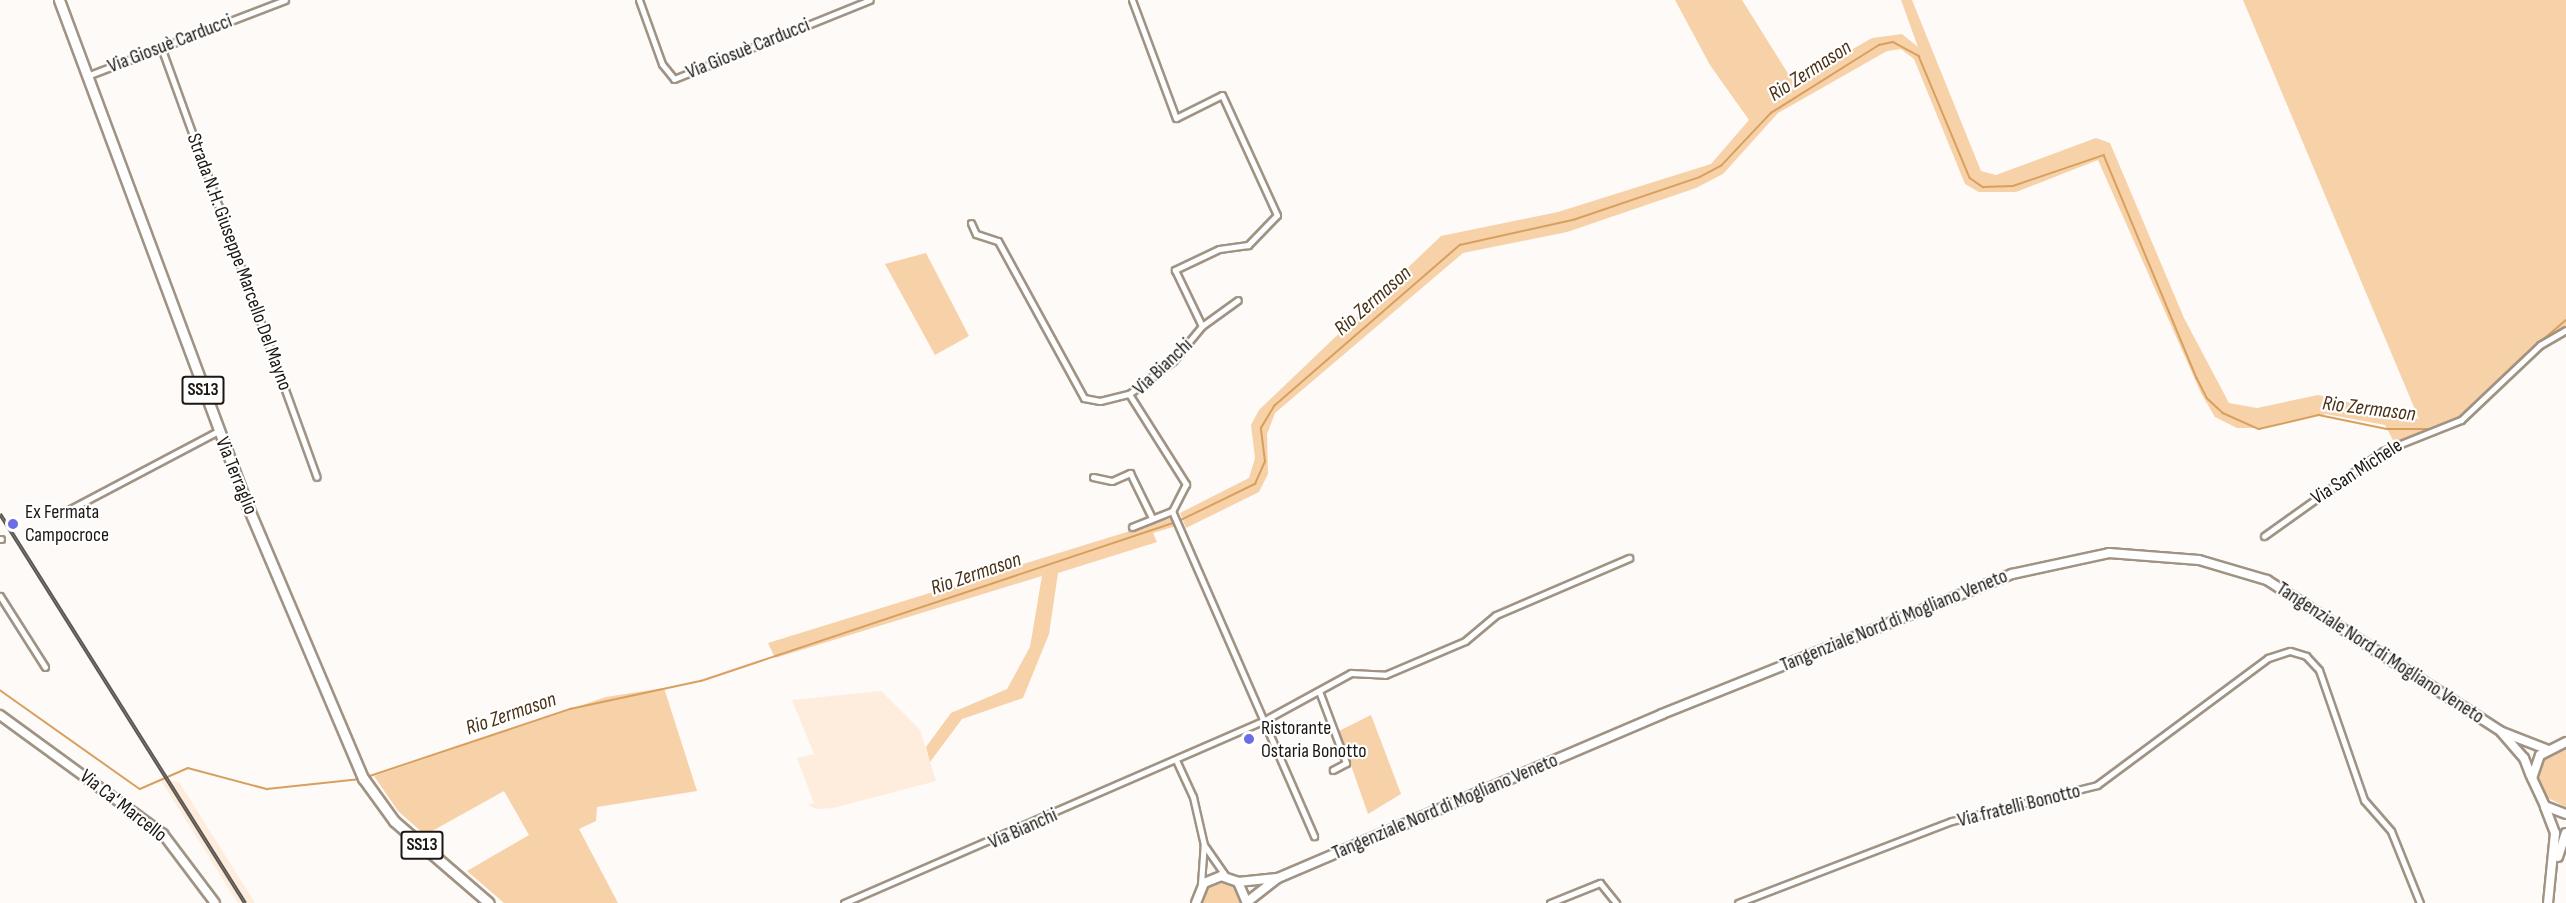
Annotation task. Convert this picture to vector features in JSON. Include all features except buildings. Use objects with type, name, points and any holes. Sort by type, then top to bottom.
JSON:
[{"type":"main road","name":"Via Terraglio","points":[[59,0],[218,431],[363,778],[394,821],[489,903]]},
{"type":"main road","name":"Tangenziale Nord di Mogliano Veneto","points":[[1278,878],[1662,714],[2012,574],[2109,553],[2199,560],[2267,580],[2502,732],[2548,748]]},
{"type":"main road","name":"Via Ca' Marcello","points":[[0,715],[150,823],[182,854],[215,903]]},
{"type":"main road","name":"Tangenziale Nord di Mogliano Veneto","points":[[2502,732],[2524,758],[2555,833],[2553,872]]},
{"type":"main road","points":[[2532,778],[2548,748],[2566,733]]},
{"type":"main road","points":[[2548,748],[2566,742]]},
{"type":"main road","points":[[2545,806],[2566,814]]},
{"type":"main road","points":[[2548,903],[2553,872],[2566,833]]},
{"type":"main road","points":[[1194,902],[1200,887],[1209,879],[1227,877],[1238,882],[1278,878]]},
{"type":"main road","points":[[1238,882],[1247,902],[1278,878]]},
{"type":"street","name":"Via Giosuè Carducci","points":[[87,76],[285,0]]},
{"type":"street","name":"Via Giosuè Carducci","points":[[639,0],[662,64],[674,79],[870,0]]},
{"type":"street","name":"Via Bianchi","points":[[1132,0],[1176,118],[1222,95],[1277,215],[1248,245],[1219,249],[1175,270],[1202,326],[1173,361],[1129,394],[1186,484],[1173,514]]},
{"type":"street","name":"Strada N.H. Giuseppe Marcello Del Mayno","points":[[161,47],[317,477]]},
{"type":"street","points":[[970,223],[976,234],[998,241],[1084,398],[1100,401],[1129,394]]},
{"type":"street","points":[[1202,326],[1238,300]]},
{"type":"street","name":"Via San Michele","points":[[2264,536],[2383,451],[2462,420],[2540,345],[2566,330]]},
{"type":"street","points":[[58,515],[218,431]]},
{"type":"street","points":[[1093,477],[1112,481],[1130,472],[1152,518]]},
{"type":"street","points":[[1132,527],[1152,518],[1173,514],[1314,836]]},
{"type":"street","name":"Via Bianchi","points":[[844,903],[1176,760],[1264,720],[1351,673],[1376,677],[1465,641],[1496,615],[1629,558]]},
{"type":"street","points":[[0,596],[45,667]]},
{"type":"street","name":"Via fratelli Bonotto","points":[[1738,903],[1952,821],[2097,785],[2274,654],[2306,656],[2319,670],[2364,800],[2391,831],[2420,903]]},
{"type":"street","points":[[1319,691],[1346,763],[1334,770]]},
{"type":"street","points":[[1176,760],[1197,809],[1204,845],[1200,887]]},
{"type":"street","points":[[1204,845],[1227,877]]},
{"type":"street","points":[[1550,903],[1600,883],[1616,903]]},
{"type":"shaded area","points":[[1675,0],[1742,0],[1794,83],[1872,38],[1902,34],[1918,47],[1901,0],[1912,0],[1981,171],[1996,175],[2096,138],[2110,143],[2184,318],[2229,403],[2257,408],[2318,395],[2419,419],[2243,0],[2566,0],[2566,327],[2539,342],[2460,418],[2424,433],[2394,442],[2385,425],[2326,414],[2262,428],[2237,428],[2215,417],[2201,393],[2098,160],[2016,192],[1979,192],[1965,184],[1914,59],[1901,49],[1887,51],[1778,113],[1723,174],[1696,188],[1567,232],[1463,253],[1275,413],[1267,434],[1268,474],[1259,492],[1186,528],[1180,513],[1249,478],[1255,458],[1251,425],[1259,410],[1441,236],[1558,212],[1711,164],[1749,120],[1710,65]]},
{"type":"shaded area","points":[[926,253],[969,336],[935,355],[885,264]]},
{"type":"shaded area","points":[[1172,518],[1176,526],[1153,533],[1157,542],[1058,573],[1049,634],[1023,698],[962,719],[930,762],[926,747],[951,713],[1007,689],[1030,647],[1042,576],[775,658],[768,643]]},
{"type":"shaded area","points":[[664,688],[697,791],[597,807],[596,821],[579,829],[618,903],[504,903],[467,871],[529,835],[504,791],[425,835],[398,811],[374,776],[606,697]]},
{"type":"shaded area","points":[[881,691],[920,730],[936,781],[833,808],[816,809],[808,805],[814,803],[797,758],[814,754],[792,700]]},
{"type":"shaded area","points":[[1371,715],[1401,794],[1368,814],[1339,731]]},
{"type":"shaded area","points":[[2566,745],[2566,807],[2544,796],[2536,778],[2541,759]]},
{"type":"shaded area","points":[[160,779],[179,782],[255,903],[238,903]]},
{"type":"shaded area","points":[[1225,882],[1237,888],[1241,903],[1202,903],[1207,888]]},
{"type":"waterway","name":"Rio Zermason","points":[[1179,521],[1255,484],[1265,462],[1261,428],[1274,406],[1460,245],[1573,220],[1700,177],[1721,166],[1771,113],[1879,45],[1893,42],[1919,56],[1970,178],[1983,187],[2013,186],[2104,155],[2197,378],[2207,398],[2223,413],[2259,429],[2319,415],[2387,429],[2433,429]]},
{"type":"waterway","name":"Rio Zermason","points":[[2531,350],[2566,320]]},
{"type":"waterway","name":"Rio Zermason","points":[[367,777],[570,709],[701,681],[1174,523]]},
{"type":"waterway","name":"Rio Zermason","points":[[0,690],[140,789],[188,768],[267,789],[360,779]]},
{"type":"railway","points":[[0,514],[245,903]]},
{"type":"place","name":"Ex Fermata Campocroce","points":[[13,524]]},
{"type":"place","name":"Ristorante Ostaria Bonotto","points":[[1249,739]]}]
